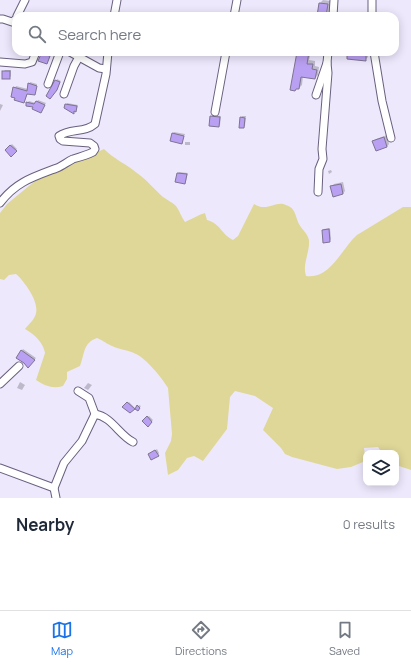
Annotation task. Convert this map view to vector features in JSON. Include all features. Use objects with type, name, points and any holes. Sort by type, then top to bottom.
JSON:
[{"type":"street","points":[[19,12],[25,0]]},
{"type":"street","points":[[115,12],[117,0]]},
{"type":"street","points":[[235,12],[237,0]]},
{"type":"street","points":[[332,12],[334,0]]},
{"type":"street","points":[[372,0],[372,12]]},
{"type":"street","points":[[1,18],[12,22]]},
{"type":"street","points":[[0,62],[28,64],[32,62],[34,56]]},
{"type":"street","points":[[48,84],[58,56]]},
{"type":"street","points":[[0,203],[10,190],[22,182],[33,176],[58,168],[72,160],[93,152],[95,149],[94,146],[90,143],[63,141],[60,139],[60,136],[66,133],[92,127],[95,124],[108,56]]},
{"type":"street","points":[[215,112],[225,56]]},
{"type":"street","points":[[318,192],[319,169],[323,159],[322,149],[328,73],[328,56]]},
{"type":"street","points":[[375,56],[390,138]]},
{"type":"street","points":[[64,94],[74,66],[80,57],[99,68],[106,69]]},
{"type":"street","points":[[316,95],[327,63]]},
{"type":"street","points":[[0,384],[19,366]]},
{"type":"street","points":[[78,391],[89,398],[96,414],[107,419],[124,436],[133,442]]},
{"type":"street","points":[[56,498],[54,488],[64,463],[82,441],[96,414]]},
{"type":"street","points":[[0,468],[54,488]]},
{"type":"shaded area","points":[[104,149],[141,176],[163,197],[174,205],[185,222],[205,213],[207,220],[215,224],[233,240],[238,236],[254,204],[262,207],[277,204],[289,206],[294,212],[299,224],[309,240],[305,263],[306,276],[314,276],[322,273],[335,262],[357,235],[403,207],[411,207],[411,470],[399,466],[399,450],[380,450],[378,447],[364,448],[363,462],[351,467],[337,469],[285,454],[263,430],[273,408],[255,396],[235,391],[230,397],[227,429],[203,461],[194,456],[187,458],[178,470],[168,475],[165,453],[171,441],[172,434],[168,388],[146,361],[138,355],[133,352],[114,347],[97,338],[92,340],[85,349],[80,366],[67,372],[67,379],[63,386],[49,386],[36,380],[45,353],[38,339],[25,329],[36,313],[33,297],[27,286],[16,274],[9,275],[4,280],[0,279],[0,213],[7,204],[35,181]]},
{"type":"building","points":[[319,3],[328,4],[327,12],[318,12]]},
{"type":"building","points":[[40,56],[50,56],[47,64],[38,61]]},
{"type":"building","points":[[296,56],[308,56],[307,64],[313,64],[312,69],[317,70],[315,79],[301,77],[299,89],[296,89],[295,91],[290,90]]},
{"type":"building","points":[[347,56],[366,56],[366,61],[347,59]]},
{"type":"building","points":[[2,71],[10,71],[10,79],[2,79]]},
{"type":"building","points":[[55,80],[60,82],[57,90],[50,99],[46,96]]},
{"type":"building","points":[[28,83],[37,86],[35,95],[27,94],[24,103],[14,100],[15,98],[11,97],[13,87],[27,91]]},
{"type":"building","points":[[36,101],[45,105],[41,113],[32,109],[33,107],[26,106],[26,102],[34,104]]},
{"type":"building","points":[[65,104],[77,106],[76,112],[74,111],[74,114],[64,108]]},
{"type":"building","points":[[210,116],[220,117],[219,127],[209,126]]},
{"type":"building","points":[[240,117],[245,118],[244,128],[239,128]]},
{"type":"building","points":[[172,133],[184,136],[182,144],[170,141]]},
{"type":"building","points":[[384,137],[387,147],[376,151],[372,141]]},
{"type":"building","points":[[10,145],[17,151],[11,157],[5,150]]},
{"type":"building","points":[[177,173],[187,174],[185,184],[175,182]]},
{"type":"building","points":[[341,184],[343,194],[333,197],[330,186]]},
{"type":"building","points":[[329,229],[330,242],[323,243],[322,230]]},
{"type":"building","points":[[21,350],[35,360],[28,368],[24,363],[16,358]]},
{"type":"building","points":[[127,402],[135,409],[130,413],[122,407]]},
{"type":"building","points":[[137,405],[140,408],[138,411],[135,409]]},
{"type":"building","points":[[147,416],[152,422],[148,427],[142,421]]},
{"type":"building","points":[[155,450],[159,456],[151,460],[148,454]]}]
